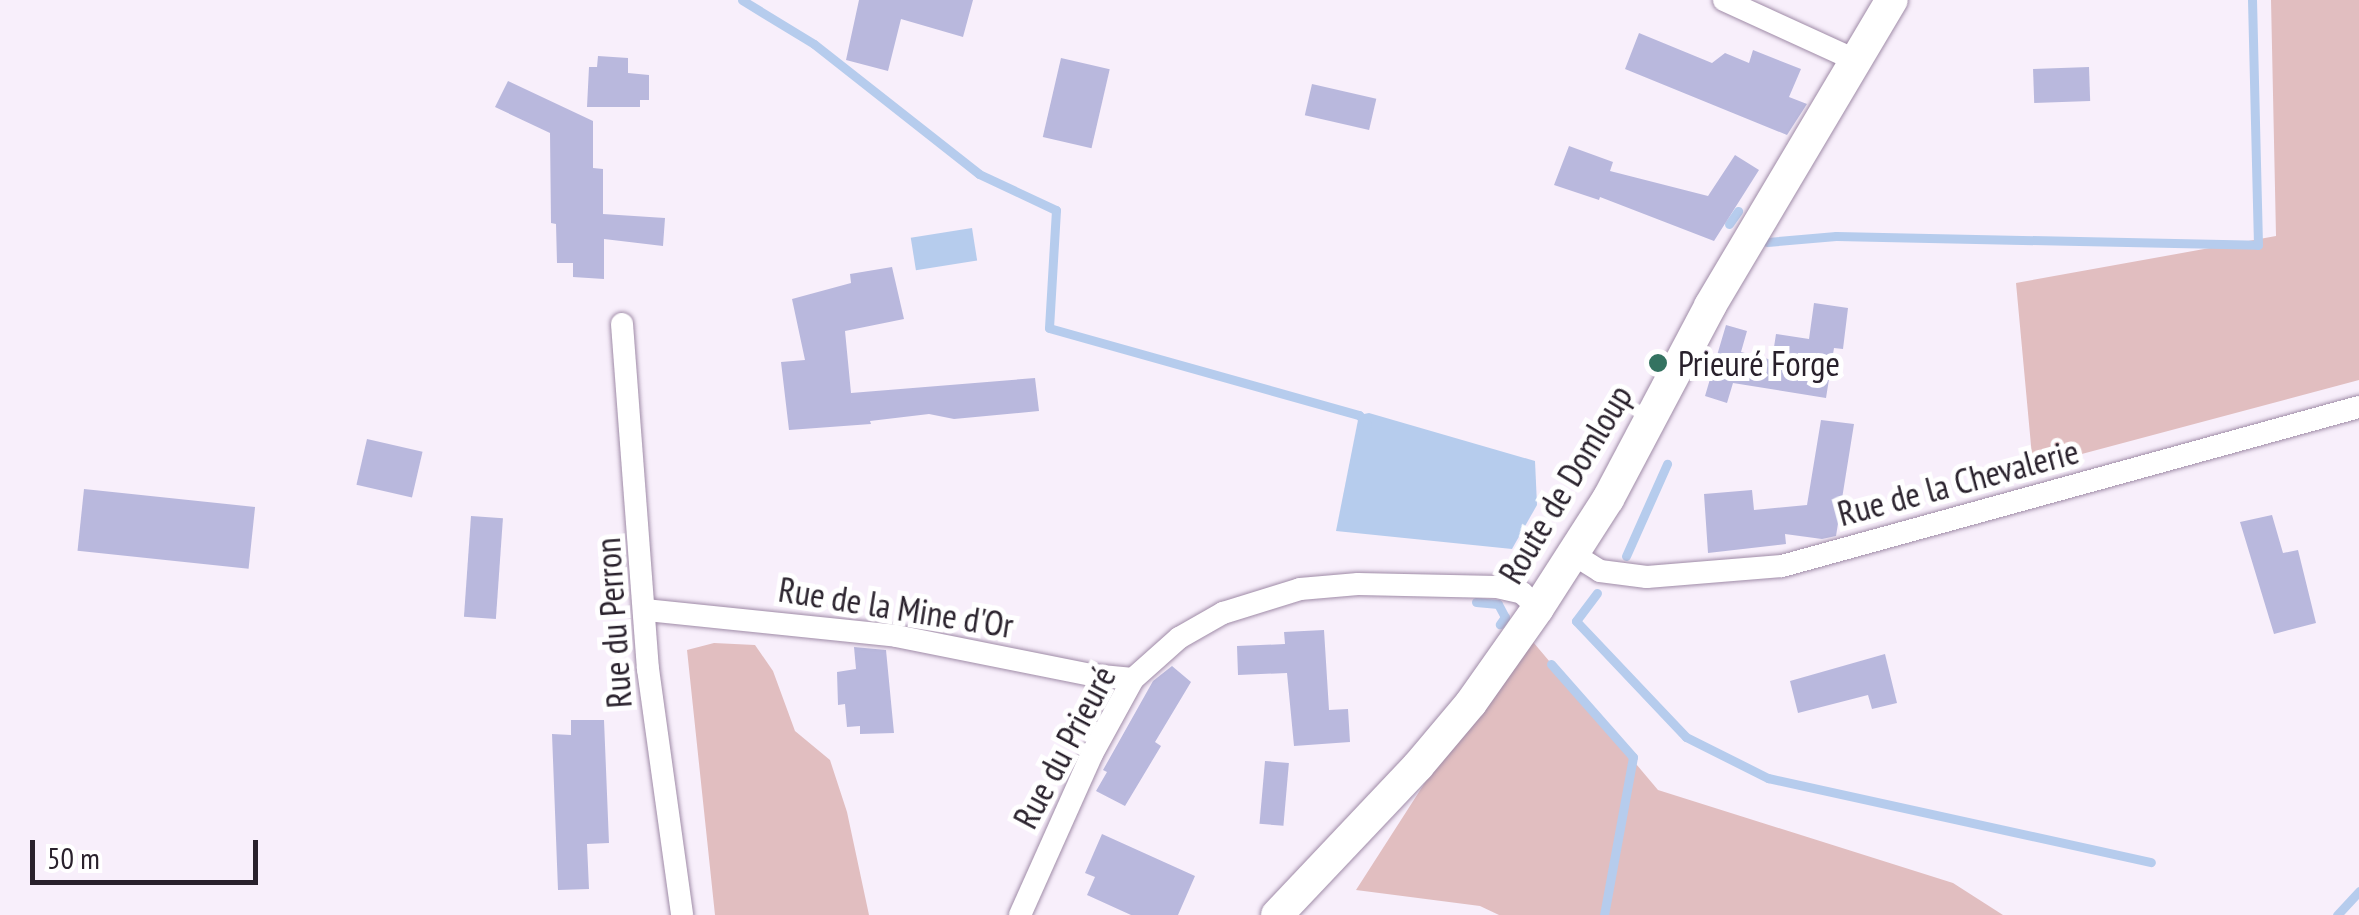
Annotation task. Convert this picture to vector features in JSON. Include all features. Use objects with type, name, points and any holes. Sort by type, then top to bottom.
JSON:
[{"type":"street","points":[[1724,0],[1855,60]]},
{"type":"street","name":"Route de Domloup","points":[[1277,915],[1471,704],[1538,608],[1645,434],[1710,306],[1892,0]]},
{"type":"street","name":"Rue du Perron","points":[[622,324],[648,669],[682,915]]},
{"type":"street","name":"Rue de la Chevalerie","points":[[1573,554],[1600,571],[1647,577],[1782,566],[2359,407]]},
{"type":"street","name":"Rue du Prieuré","points":[[1020,915],[1092,754],[1133,679],[1179,638],[1222,614],[1300,589],[1375,584],[1497,586],[1522,594],[1538,608]]},
{"type":"street","name":"Rue de la Mine d'Or","points":[[646,610],[896,636],[1091,676],[1133,679]]},
{"type":"shaded area","points":[[2271,0],[2359,0],[2359,380],[2033,467],[2016,283],[2276,236]]},
{"type":"shaded area","points":[[1523,630],[1658,790],[1953,883],[2003,915],[1499,915],[1480,906],[1356,890]]},
{"type":"shaded area","points":[[714,643],[755,645],[773,671],[795,731],[830,760],[847,812],[869,915],[715,915],[687,650]]},
{"type":"water","points":[[972,228],[977,261],[916,270],[911,238]]},
{"type":"water","points":[[1369,413],[1535,461],[1537,505],[1512,549],[1336,531],[1359,415]]},
{"type":"building","points":[[859,0],[973,0],[963,37],[901,19],[888,71],[846,60]]},
{"type":"building","points":[[1639,33],[1712,63],[1725,53],[1749,63],[1753,50],[1801,69],[1789,97],[1807,104],[1787,135],[1625,69]]},
{"type":"building","points":[[598,56],[628,58],[628,73],[649,75],[649,100],[640,100],[640,107],[587,107],[589,67],[597,67]]},
{"type":"building","points":[[1061,58],[1110,69],[1091,148],[1043,137]]},
{"type":"building","points":[[2089,67],[2090,101],[2034,103],[2033,69]]},
{"type":"building","points":[[508,81],[593,121],[593,168],[603,169],[603,214],[665,218],[663,246],[604,239],[604,279],[573,277],[573,263],[557,263],[556,224],[551,223],[550,133],[495,107]]},
{"type":"building","points":[[1312,84],[1376,99],[1369,130],[1305,115]]},
{"type":"building","points":[[1569,146],[1613,162],[1610,171],[1708,196],[1735,155],[1759,170],[1714,241],[1600,197],[1599,200],[1554,185]]},
{"type":"building","points":[[892,267],[904,319],[845,331],[851,393],[1035,378],[1039,411],[954,419],[929,414],[870,421],[871,424],[789,430],[781,362],[805,360],[792,299],[851,283],[850,274]]},
{"type":"building","points":[[1814,303],[1848,308],[1843,349],[1834,348],[1826,398],[1733,383],[1727,403],[1705,396],[1726,325],[1747,331],[1741,352],[1772,360],[1776,334],[1809,339]]},
{"type":"building","points":[[1821,420],[1854,424],[1836,536],[1822,539],[1785,534],[1786,544],[1708,553],[1704,494],[1752,490],[1754,510],[1807,505]]},
{"type":"building","points":[[367,439],[423,452],[412,498],[356,485]]},
{"type":"building","points":[[84,489],[255,507],[249,569],[78,551]]},
{"type":"building","points":[[2272,515],[2283,553],[2298,550],[2316,623],[2274,634],[2240,522]]},
{"type":"building","points":[[471,516],[503,518],[496,619],[464,617]]},
{"type":"building","points":[[1324,630],[1329,710],[1348,709],[1350,742],[1294,746],[1287,673],[1238,675],[1237,646],[1285,644],[1284,632]]},
{"type":"building","points":[[854,647],[886,650],[894,733],[860,734],[860,726],[847,727],[845,704],[838,705],[837,672],[856,669]]},
{"type":"building","points":[[1885,654],[1897,703],[1872,709],[1868,695],[1798,713],[1790,681]]},
{"type":"building","points":[[1172,666],[1191,682],[1155,742],[1161,746],[1125,806],[1096,791],[1107,772],[1103,770],[1153,681]]},
{"type":"building","points":[[571,720],[604,720],[609,843],[587,844],[589,889],[558,890],[552,734],[571,735]]},
{"type":"building","points":[[1265,761],[1289,763],[1283,826],[1260,824]]},
{"type":"building","points":[[1102,834],[1195,876],[1178,915],[1131,915],[1087,895],[1095,877],[1085,873]]},
{"type":"waterway","points":[[742,0],[814,44],[979,174],[1056,210],[1049,328],[1359,415],[1367,424]]},
{"type":"waterway","points":[[1767,242],[1836,236],[2258,245],[2252,0]]},
{"type":"waterway","points":[[1729,224],[1738,211]]},
{"type":"waterway","points":[[1626,556],[1667,464]]},
{"type":"waterway","points":[[1597,593],[1576,621],[1686,737],[1768,778],[2151,862]]},
{"type":"waterway","points":[[1476,602],[1498,604],[1505,617],[1500,624]]},
{"type":"waterway","points":[[1551,664],[1633,757],[1604,915]]},
{"type":"waterway","points":[[2337,915],[2359,891]]},
{"type":"place","name":"Prieuré Forge","points":[[1658,363]]}]
